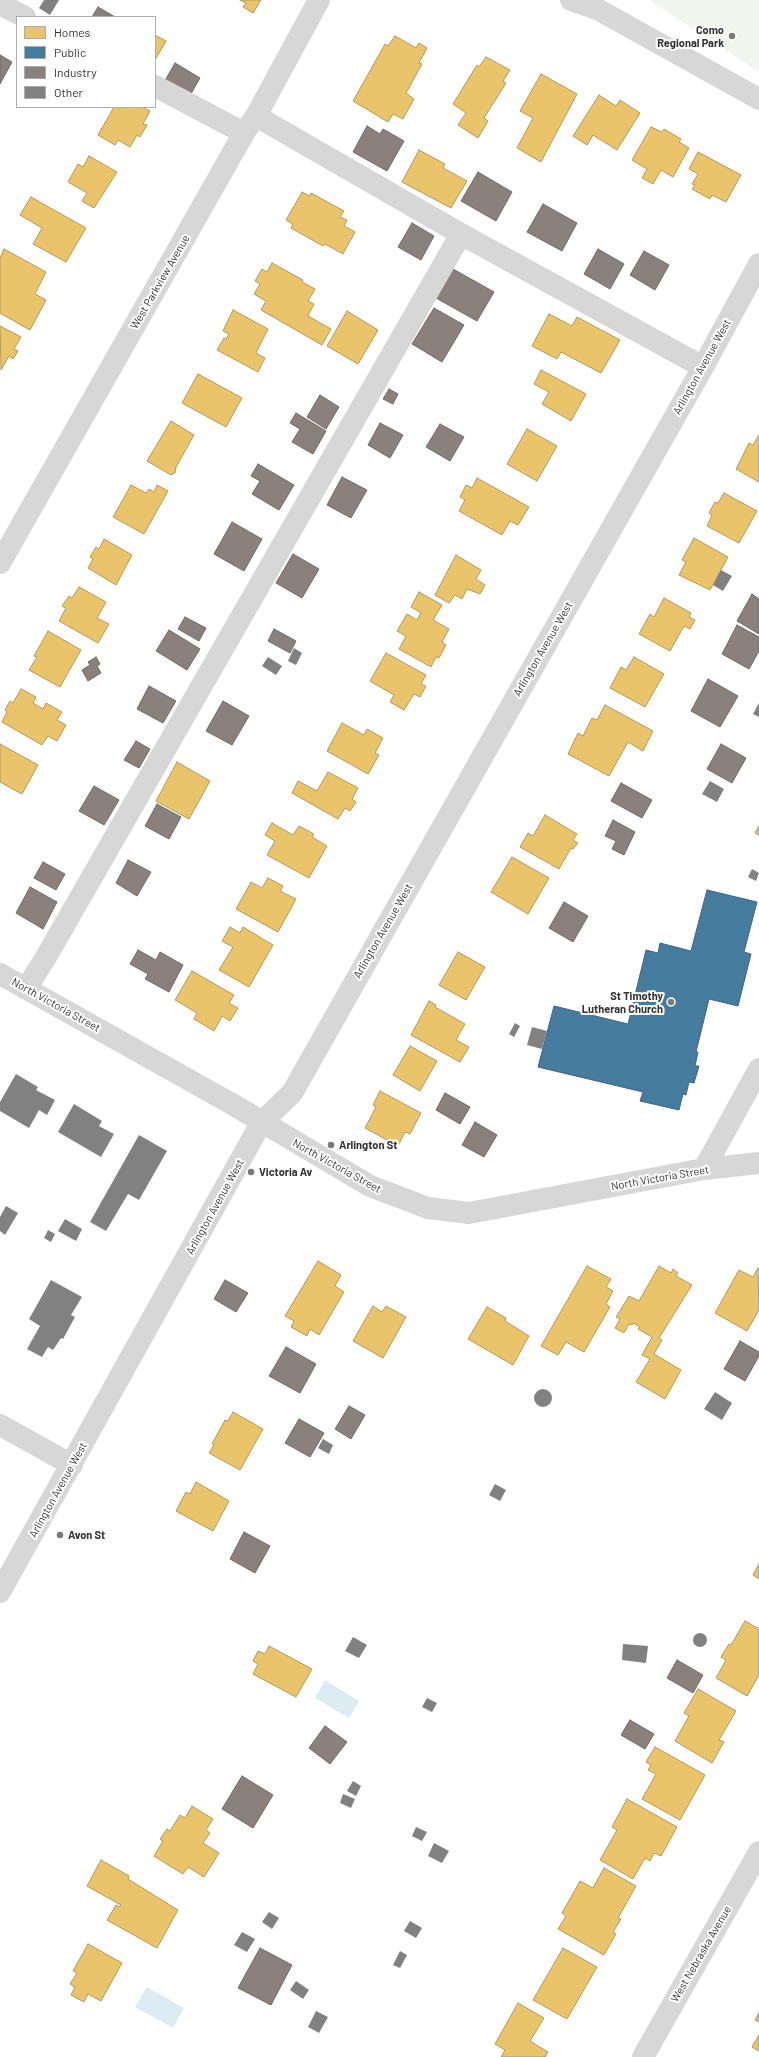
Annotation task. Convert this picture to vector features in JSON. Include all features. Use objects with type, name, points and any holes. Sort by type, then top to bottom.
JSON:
[{"type":"street","name":"West Parkview Avenue","points":[[0,563],[244,134],[256,116],[320,0]]},
{"type":"street","points":[[571,0],[599,10],[759,100]]},
{"type":"street","points":[[0,4],[23,16]]},
{"type":"street","points":[[156,87],[244,134]]},
{"type":"street","points":[[256,116],[461,234],[703,367]]},
{"type":"street","points":[[26,988],[50,950],[461,234]]},
{"type":"street","name":"Arlington Avenue West","points":[[0,1592],[262,1123],[292,1092],[703,367],[759,264]]},
{"type":"street","name":"North Victoria Street","points":[[0,974],[232,1104],[370,1186],[428,1208],[469,1214],[704,1169],[759,1163]]},
{"type":"street","points":[[704,1169],[759,1069]]},
{"type":"street","points":[[0,1425],[72,1465]]},
{"type":"street","name":"West Nebraska Avenue","points":[[643,2057],[759,1852]]},
{"type":"shaded area","name":"Como Regional Park","points":[[649,0],[759,0],[759,72]]},
{"type":"shaded area","points":[[325,1680],[359,1701],[349,1718],[315,1698]]},
{"type":"shaded area","points":[[147,1987],[184,2008],[173,2028],[135,2007]]},
{"type":"building: Homes","points":[[240,0],[261,0],[253,13],[243,7],[246,3]]},
{"type":"building: Homes","points":[[156,36],[166,41],[156,58]]},
{"type":"building: Homes","points":[[395,36],[416,48],[419,43],[427,48],[419,63],[422,64],[406,93],[414,99],[403,119],[393,114],[388,122],[353,101],[385,44],[388,46]]},
{"type":"building: Homes","points":[[486,57],[510,70],[503,81],[506,83],[484,118],[488,121],[478,138],[458,125],[466,113],[453,104],[477,65],[479,67]]},
{"type":"building: Homes","points":[[541,74],[577,94],[541,162],[517,148],[533,118],[520,111]]},
{"type":"building: Homes","points":[[599,95],[616,106],[620,100],[640,113],[617,150],[593,135],[587,145],[573,136]]},
{"type":"building: Homes","points":[[113,108],[144,108],[150,111],[143,124],[147,125],[140,137],[137,135],[130,147],[118,140],[115,145],[98,135]]},
{"type":"building: Homes","points":[[651,127],[662,132],[664,129],[681,139],[679,142],[689,148],[673,177],[661,170],[653,184],[642,178],[647,169],[632,160]]},
{"type":"building: Homes","points":[[419,150],[445,164],[443,168],[467,181],[451,208],[402,182]]},
{"type":"building: Homes","points":[[698,152],[741,175],[726,202],[712,195],[710,199],[692,189],[695,185],[692,184],[698,174],[689,169]]},
{"type":"building: Homes","points":[[89,156],[117,172],[94,208],[82,201],[87,193],[68,182],[78,164],[83,167]]},
{"type":"building: Homes","points":[[302,192],[310,196],[311,193],[344,211],[340,217],[347,220],[344,226],[355,232],[343,254],[325,244],[323,246],[291,228],[293,224],[286,220]]},
{"type":"building: Homes","points":[[31,197],[86,228],[66,262],[33,244],[42,228],[20,215]]},
{"type":"building: Homes","points":[[4,249],[46,272],[35,294],[46,300],[30,330],[0,313],[0,258]]},
{"type":"building: Homes","points":[[272,263],[303,280],[302,282],[315,289],[308,301],[314,304],[308,316],[331,329],[322,345],[261,310],[266,301],[254,294],[260,284],[255,281],[262,269],[267,272]]},
{"type":"building: Homes","points":[[233,310],[268,329],[256,353],[265,358],[258,372],[217,350],[224,338],[226,339],[229,334],[223,331]]},
{"type":"building: Homes","points":[[347,311],[378,330],[358,364],[327,346]]},
{"type":"building: Homes","points":[[549,314],[572,326],[577,317],[620,340],[601,373],[561,352],[557,359],[532,346]]},
{"type":"building: Homes","points":[[0,326],[21,337],[14,349],[18,351],[13,359],[9,356],[1,370]]},
{"type":"building: Homes","points":[[541,370],[586,394],[571,421],[542,404],[549,392],[534,384]]},
{"type":"building: Homes","points":[[198,374],[242,398],[226,427],[182,403]]},
{"type":"building: Homes","points":[[171,421],[194,435],[176,467],[175,473],[171,475],[147,461]]},
{"type":"building: Homes","points":[[527,429],[557,446],[537,481],[507,464]]},
{"type":"building: Homes","points":[[759,435],[759,482],[736,469],[749,443],[753,445]]},
{"type":"building: Homes","points":[[477,478],[529,507],[518,525],[510,521],[502,535],[459,511],[465,500],[460,497],[466,485],[472,488]]},
{"type":"building: Homes","points":[[131,485],[146,493],[149,489],[154,492],[157,485],[168,491],[144,534],[113,517]]},
{"type":"building: Homes","points":[[724,493],[757,511],[739,543],[707,526],[712,515],[709,513],[715,502],[718,503]]},
{"type":"building: Homes","points":[[694,538],[728,557],[710,590],[679,575],[686,562],[682,560]]},
{"type":"building: Homes","points":[[104,539],[132,555],[116,585],[88,568],[93,559],[90,557],[96,547],[99,549]]},
{"type":"building: Homes","points":[[456,555],[481,570],[476,579],[485,585],[480,594],[467,589],[462,599],[455,595],[449,603],[435,595]]},
{"type":"building: Homes","points":[[79,587],[106,602],[97,618],[109,624],[98,643],[59,621],[66,608],[62,606],[69,596],[72,598]]},
{"type":"building: Homes","points":[[419,592],[442,605],[433,620],[449,629],[442,642],[446,645],[439,658],[436,657],[431,667],[399,649],[406,636],[397,631],[407,614],[417,620],[421,613],[411,607]]},
{"type":"building: Homes","points":[[664,598],[691,613],[689,617],[695,620],[690,629],[684,626],[670,651],[639,634],[650,614],[654,617]]},
{"type":"building: Homes","points":[[48,631],[81,650],[60,687],[29,670],[37,657],[34,656]]},
{"type":"building: Homes","points":[[386,653],[426,675],[421,684],[426,686],[420,697],[414,694],[404,710],[390,702],[394,695],[370,681]]},
{"type":"building: Homes","points":[[634,657],[664,674],[645,707],[610,688],[621,667],[626,670]]},
{"type":"building: Homes","points":[[21,689],[36,697],[33,703],[43,709],[46,703],[62,712],[57,720],[66,725],[57,741],[48,736],[42,745],[2,722],[7,712],[5,710],[10,701],[13,703]]},
{"type":"building: Homes","points":[[605,705],[653,731],[643,751],[628,742],[609,776],[568,754],[578,733],[583,736],[592,718],[597,720]]},
{"type":"building: Homes","points":[[342,723],[364,735],[367,729],[383,738],[375,753],[379,755],[368,774],[327,751]]},
{"type":"building: Homes","points":[[0,744],[38,765],[22,794],[0,782]]},
{"type":"building: Homes","points":[[177,762],[210,781],[189,819],[156,801]]},
{"type":"building: Homes","points":[[328,772],[358,788],[352,799],[356,802],[350,811],[345,808],[338,819],[292,793],[298,781],[317,791]]},
{"type":"building: Homes","points":[[545,815],[577,834],[573,840],[578,843],[573,849],[571,848],[559,869],[520,847],[528,833],[533,836]]},
{"type":"building: Homes","points":[[272,823],[293,835],[299,826],[314,834],[312,837],[327,846],[309,878],[267,855],[275,841],[265,835]]},
{"type":"building: Homes","points":[[759,826],[759,835],[755,833]]},
{"type":"building: Homes","points":[[512,857],[549,878],[528,914],[491,892]]},
{"type":"building: Homes","points":[[268,878],[283,886],[280,891],[296,899],[278,932],[236,909],[251,882],[262,888]]},
{"type":"building: Homes","points":[[230,927],[240,933],[243,927],[273,945],[249,987],[219,970],[233,947],[222,941]]},
{"type":"building: Homes","points":[[458,952],[485,967],[466,1000],[439,985]]},
{"type":"building: Homes","points":[[192,971],[234,995],[229,1003],[238,1008],[230,1021],[222,1016],[214,1031],[194,1019],[197,1013],[175,1000]]},
{"type":"building: Homes","points":[[429,1001],[436,1005],[435,1007],[465,1024],[456,1040],[469,1047],[460,1062],[411,1035]]},
{"type":"building: Homes","points":[[410,1046],[437,1061],[420,1091],[393,1075]]},
{"type":"building: Homes","points":[[380,1091],[421,1113],[410,1134],[405,1132],[398,1146],[365,1128],[376,1107],[373,1105]]},
{"type":"building: Homes","points":[[318,1261],[341,1275],[335,1286],[344,1292],[319,1335],[310,1329],[307,1336],[291,1327],[294,1321],[285,1316]]},
{"type":"building: Homes","points":[[587,1266],[611,1279],[606,1287],[613,1291],[606,1304],[610,1307],[584,1352],[566,1342],[558,1355],[541,1346]]},
{"type":"building: Homes","points":[[659,1266],[671,1273],[673,1269],[678,1273],[676,1276],[692,1285],[659,1338],[662,1340],[654,1354],[681,1370],[665,1399],[636,1382],[650,1359],[642,1355],[652,1337],[638,1329],[640,1327],[633,1323],[632,1325],[629,1324],[624,1333],[615,1328],[620,1319],[616,1317],[629,1296],[639,1301]]},
{"type":"building: Homes","points":[[758,1268],[759,1310],[747,1331],[715,1313],[739,1270],[753,1277]]},
{"type":"building: Homes","points":[[373,1306],[382,1312],[386,1306],[406,1317],[383,1358],[353,1341]]},
{"type":"building: Homes","points":[[487,1307],[506,1318],[505,1321],[529,1336],[513,1365],[468,1339]]},
{"type":"building: Homes","points":[[233,1412],[263,1429],[240,1470],[209,1453],[214,1445],[212,1444],[225,1420],[228,1421]]},
{"type":"building: Homes","points":[[196,1482],[229,1501],[213,1531],[176,1511],[186,1492],[190,1494]]},
{"type":"building: Homes","points":[[759,1564],[759,1579],[753,1575]]},
{"type":"building: Homes","points":[[745,1621],[759,1629],[759,1675],[747,1696],[716,1678],[726,1660],[721,1657],[729,1644],[731,1645]]},
{"type":"building: Homes","points":[[269,1646],[312,1669],[296,1697],[253,1674],[258,1664],[253,1661],[258,1651],[265,1654]]},
{"type":"building: Homes","points":[[698,1689],[736,1711],[719,1740],[724,1742],[712,1763],[675,1741],[689,1716],[684,1713]]},
{"type":"building: Homes","points":[[655,1747],[705,1775],[680,1820],[642,1799],[656,1774],[648,1770],[651,1765],[646,1762]]},
{"type":"building: Homes","points":[[627,1799],[677,1827],[661,1856],[654,1853],[650,1861],[645,1858],[633,1879],[600,1860],[617,1830],[612,1827]]},
{"type":"building: Homes","points":[[192,1806],[213,1819],[206,1830],[210,1833],[203,1843],[219,1853],[204,1877],[188,1867],[183,1874],[154,1856],[163,1841],[160,1839],[167,1829],[170,1831],[180,1815],[185,1818]]},
{"type":"building: Homes","points":[[101,1860],[129,1876],[128,1879],[178,1910],[157,1948],[107,1920],[116,1905],[119,1907],[121,1905],[87,1886]]},
{"type":"building: Homes","points":[[604,1868],[636,1886],[618,1918],[621,1919],[613,1932],[616,1934],[604,1955],[558,1929],[566,1916],[562,1913],[580,1881],[593,1888]]},
{"type":"building: Homes","points":[[88,1944],[122,1963],[101,2001],[88,1994],[84,2002],[71,1995],[75,1987],[70,1984],[77,1973],[73,1971]]},
{"type":"building: Homes","points":[[563,1948],[597,1967],[567,2019],[533,2000]]},
{"type":"building: Homes","points":[[518,2003],[544,2018],[530,2041],[548,2052],[545,2057],[501,2057],[505,2050],[495,2044]]},
{"type":"building: Homes","points":[[759,2013],[759,2022],[755,2020]]},
{"type":"building: Homes","points":[[759,2035],[759,2051],[752,2047]]},
{"type":"building: Public","name":"St Timothy Lutheran Church","points":[[707,890],[757,902],[744,952],[751,954],[738,1006],[709,999],[696,1052],[698,1052],[695,1066],[699,1066],[694,1083],[689,1082],[686,1095],[683,1094],[679,1110],[640,1101],[643,1092],[538,1067],[554,1006],[628,1024],[646,950],[658,953],[660,943],[691,951]]},
{"type":"building: Industry","points":[[98,7],[113,16],[93,16]]},
{"type":"building: Industry","points":[[0,55],[12,62],[0,84]]},
{"type":"building: Industry","points":[[175,63],[200,78],[188,99],[163,84]]},
{"type":"building: Industry","points":[[367,126],[380,134],[383,129],[404,141],[387,171],[353,152]]},
{"type":"building: Industry","points":[[478,172],[512,192],[496,221],[461,201]]},
{"type":"building: Industry","points":[[543,204],[577,223],[562,251],[527,232]]},
{"type":"building: Industry","points":[[412,223],[434,236],[421,260],[398,247]]},
{"type":"building: Industry","points":[[598,249],[624,264],[610,289],[584,274]]},
{"type":"building: Industry","points":[[644,251],[669,265],[655,290],[630,275]]},
{"type":"building: Industry","points":[[453,269],[494,292],[477,321],[436,298]]},
{"type":"building: Industry","points":[[434,308],[464,325],[442,362],[412,344]]},
{"type":"building: Industry","points":[[389,389],[398,394],[393,404],[383,399]]},
{"type":"building: Industry","points":[[320,395],[339,407],[326,429],[307,417]]},
{"type":"building: Industry","points":[[296,413],[326,431],[313,454],[292,442],[300,429],[290,423]]},
{"type":"building: Industry","points":[[380,423],[403,435],[390,458],[368,445]]},
{"type":"building: Industry","points":[[440,424],[464,437],[450,461],[426,447]]},
{"type":"building: Industry","points":[[258,464],[294,485],[279,510],[252,494],[260,481],[251,476]]},
{"type":"building: Industry","points":[[342,477],[367,490],[351,518],[327,505]]},
{"type":"building: Industry","points":[[232,522],[262,539],[244,571],[214,554]]},
{"type":"building: Industry","points":[[293,554],[319,569],[302,598],[276,583]]},
{"type":"building: Industry","points":[[752,594],[759,599],[759,634],[737,621]]},
{"type":"building: Industry","points":[[185,617],[206,628],[199,641],[178,629]]},
{"type":"building: Industry","points":[[737,625],[759,637],[759,651],[749,669],[722,654]]},
{"type":"building: Industry","points":[[274,629],[296,641],[290,653],[268,641]]},
{"type":"building: Industry","points":[[169,630],[200,649],[187,670],[156,651]]},
{"type":"building: Industry","points":[[96,657],[100,664],[97,666],[101,673],[88,681],[82,670],[90,665],[88,662]]},
{"type":"building: Industry","points":[[708,679],[738,696],[720,727],[691,711]]},
{"type":"building: Industry","points":[[149,686],[176,701],[163,723],[137,709]]},
{"type":"building: Industry","points":[[223,701],[249,716],[232,745],[206,731]]},
{"type":"building: Industry","points":[[136,741],[150,749],[139,768],[124,760]]},
{"type":"building: Industry","points":[[721,744],[746,758],[732,783],[707,769]]},
{"type":"building: Industry","points":[[621,783],[652,800],[642,818],[611,801]]},
{"type":"building: Industry","points":[[94,786],[119,800],[104,825],[79,811]]},
{"type":"building: Industry","points":[[157,804],[181,817],[169,839],[145,826]]},
{"type":"building: Industry","points":[[613,820],[635,832],[624,855],[612,849],[616,841],[605,836]]},
{"type":"building: Industry","points":[[128,860],[151,872],[137,896],[116,883]]},
{"type":"building: Industry","points":[[43,862],[65,874],[56,890],[34,878]]},
{"type":"building: Industry","points":[[30,887],[57,902],[43,929],[16,913]]},
{"type":"building: Industry","points":[[564,902],[588,916],[573,942],[549,928]]},
{"type":"building: Industry","points":[[138,950],[156,960],[160,952],[183,965],[169,992],[145,979],[148,974],[130,964]]},
{"type":"building: Industry","points":[[445,1093],[470,1107],[460,1124],[436,1110]]},
{"type":"building: Industry","points":[[475,1122],[497,1135],[484,1157],[462,1145]]},
{"type":"building: Industry","points":[[225,1280],[248,1293],[236,1312],[214,1299]]},
{"type":"building: Industry","points":[[740,1341],[759,1352],[759,1356],[745,1381],[724,1369]]},
{"type":"building: Industry","points":[[286,1347],[316,1364],[300,1393],[269,1376]]},
{"type":"building: Industry","points":[[349,1406],[365,1415],[351,1439],[335,1429]]},
{"type":"building: Industry","points":[[299,1419],[324,1433],[310,1457],[285,1443]]},
{"type":"building: Industry","points":[[244,1532],[270,1546],[255,1573],[230,1559]]},
{"type":"building: Industry","points":[[677,1660],[703,1675],[693,1693],[667,1678]]},
{"type":"building: Industry","points":[[630,1720],[654,1734],[645,1749],[621,1735]]},
{"type":"building: Industry","points":[[325,1726],[347,1742],[330,1764],[309,1748]]},
{"type":"building: Industry","points":[[242,1776],[273,1795],[253,1828],[222,1809]]},
{"type":"building: Industry","points":[[260,1948],[292,1965],[271,2005],[238,1988]]},
{"type":"building: Other","points":[[44,0],[59,0],[50,15],[39,8]]},
{"type":"building: Other","points":[[721,570],[732,576],[723,591],[713,585]]},
{"type":"building: Other","points":[[294,648],[302,653],[296,665],[288,661]]},
{"type":"building: Other","points":[[268,657],[282,666],[276,675],[262,666]]},
{"type":"building: Other","points":[[759,703],[759,717],[753,714]]},
{"type":"building: Other","points":[[710,781],[724,789],[717,802],[702,794]]},
{"type":"building: Other","points":[[752,869],[759,873],[756,881],[748,877]]},
{"type":"building: Other","points":[[515,1023],[520,1026],[514,1037],[509,1034]]},
{"type":"building: Other","points":[[532,1027],[547,1031],[542,1049],[527,1045]]},
{"type":"building: Other","points":[[16,1074],[38,1087],[36,1090],[55,1100],[47,1115],[39,1110],[29,1128],[0,1111],[0,1102]]},
{"type":"building: Other","points":[[74,1104],[102,1121],[99,1126],[114,1134],[101,1157],[58,1132]]},
{"type":"building: Other","points":[[139,1135],[167,1151],[139,1200],[128,1194],[106,1231],[90,1222]]},
{"type":"building: Other","points":[[6,1206],[18,1213],[5,1235],[0,1231],[0,1217]]},
{"type":"building: Other","points":[[65,1219],[82,1229],[76,1241],[58,1231]]},
{"type":"building: Other","points":[[48,1230],[55,1234],[51,1242],[44,1238]]},
{"type":"building: Other","points":[[51,1280],[82,1297],[71,1315],[75,1317],[63,1339],[61,1338],[53,1350],[48,1347],[42,1357],[27,1349],[40,1326],[29,1319]]},
{"type":"building: Other","points":[[543,1389],[549,1392],[552,1398],[549,1404],[543,1407],[537,1404],[534,1398],[537,1392]]},
{"type":"building: Other","points":[[715,1392],[732,1403],[722,1420],[704,1409]]},
{"type":"building: Other","points":[[323,1439],[333,1445],[329,1454],[318,1448]]},
{"type":"building: Other","points":[[495,1484],[506,1490],[500,1501],[489,1495]]},
{"type":"building: Other","points":[[697,1633],[703,1633],[707,1637],[707,1643],[703,1647],[697,1647],[693,1643],[693,1637]]},
{"type":"building: Other","points":[[353,1637],[367,1645],[359,1658],[345,1651]]},
{"type":"building: Other","points":[[623,1644],[648,1646],[646,1663],[622,1660]]},
{"type":"building: Other","points":[[427,1698],[437,1703],[432,1712],[422,1707]]},
{"type":"building: Other","points":[[353,1781],[361,1786],[356,1796],[347,1791]]},
{"type":"building: Other","points":[[343,1794],[355,1799],[351,1808],[340,1803]]},
{"type":"building: Other","points":[[416,1827],[427,1832],[422,1841],[412,1836]]},
{"type":"building: Other","points":[[434,1843],[449,1851],[442,1863],[428,1856]]},
{"type":"building: Other","points":[[269,1912],[279,1918],[272,1929],[262,1922]]},
{"type":"building: Other","points":[[410,1921],[422,1928],[416,1938],[404,1931]]},
{"type":"building: Other","points":[[242,1932],[255,1939],[247,1952],[234,1945]]},
{"type":"building: Other","points":[[400,1951],[407,1955],[400,1968],[393,1965]]},
{"type":"building: Other","points":[[296,1981],[309,1990],[303,1999],[290,1990]]},
{"type":"building: Other","points":[[316,2011],[328,2017],[319,2033],[308,2027]]},
{"type":"place","name":"Como Regional Park","points":[[732,36]]},
{"type":"place","name":"St Timothy Lutheran Church","points":[[671,1002]]},
{"type":"place","name":"Arlington St","points":[[331,1145]]},
{"type":"place","name":"Victoria Av","points":[[251,1172]]},
{"type":"place","name":"Avon St","points":[[60,1535]]}]
